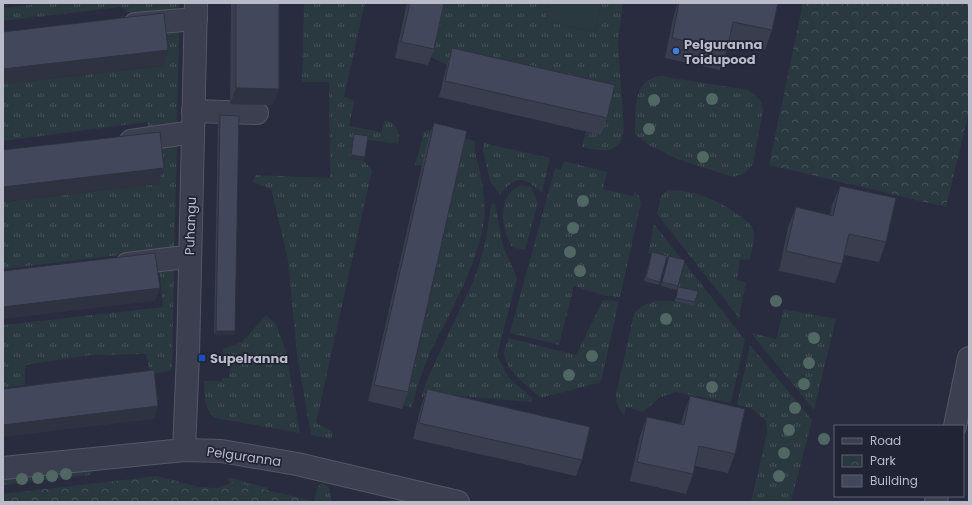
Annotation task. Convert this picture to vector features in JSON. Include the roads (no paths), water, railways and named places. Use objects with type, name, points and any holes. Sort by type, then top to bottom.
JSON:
[{"type":"street","points":[[117,26],[196,11]]},
{"type":"street","name":"Puhangu","points":[[184,450],[188,355],[189,259],[196,11]]},
{"type":"street","points":[[193,111],[257,113]]},
{"type":"street","points":[[113,143],[193,132]]},
{"type":"street","points":[[109,266],[177,258],[189,259]]},
{"type":"street","points":[[955,425],[969,358]]},
{"type":"street","name":"Pelguranna","points":[[3,468],[184,450],[221,451],[297,464],[458,502]]},
{"type":"place","name":"Pelguranna Toidupood","points":[[676,51]]},
{"type":"place","name":"Supelranna","points":[[202,358]]}]
